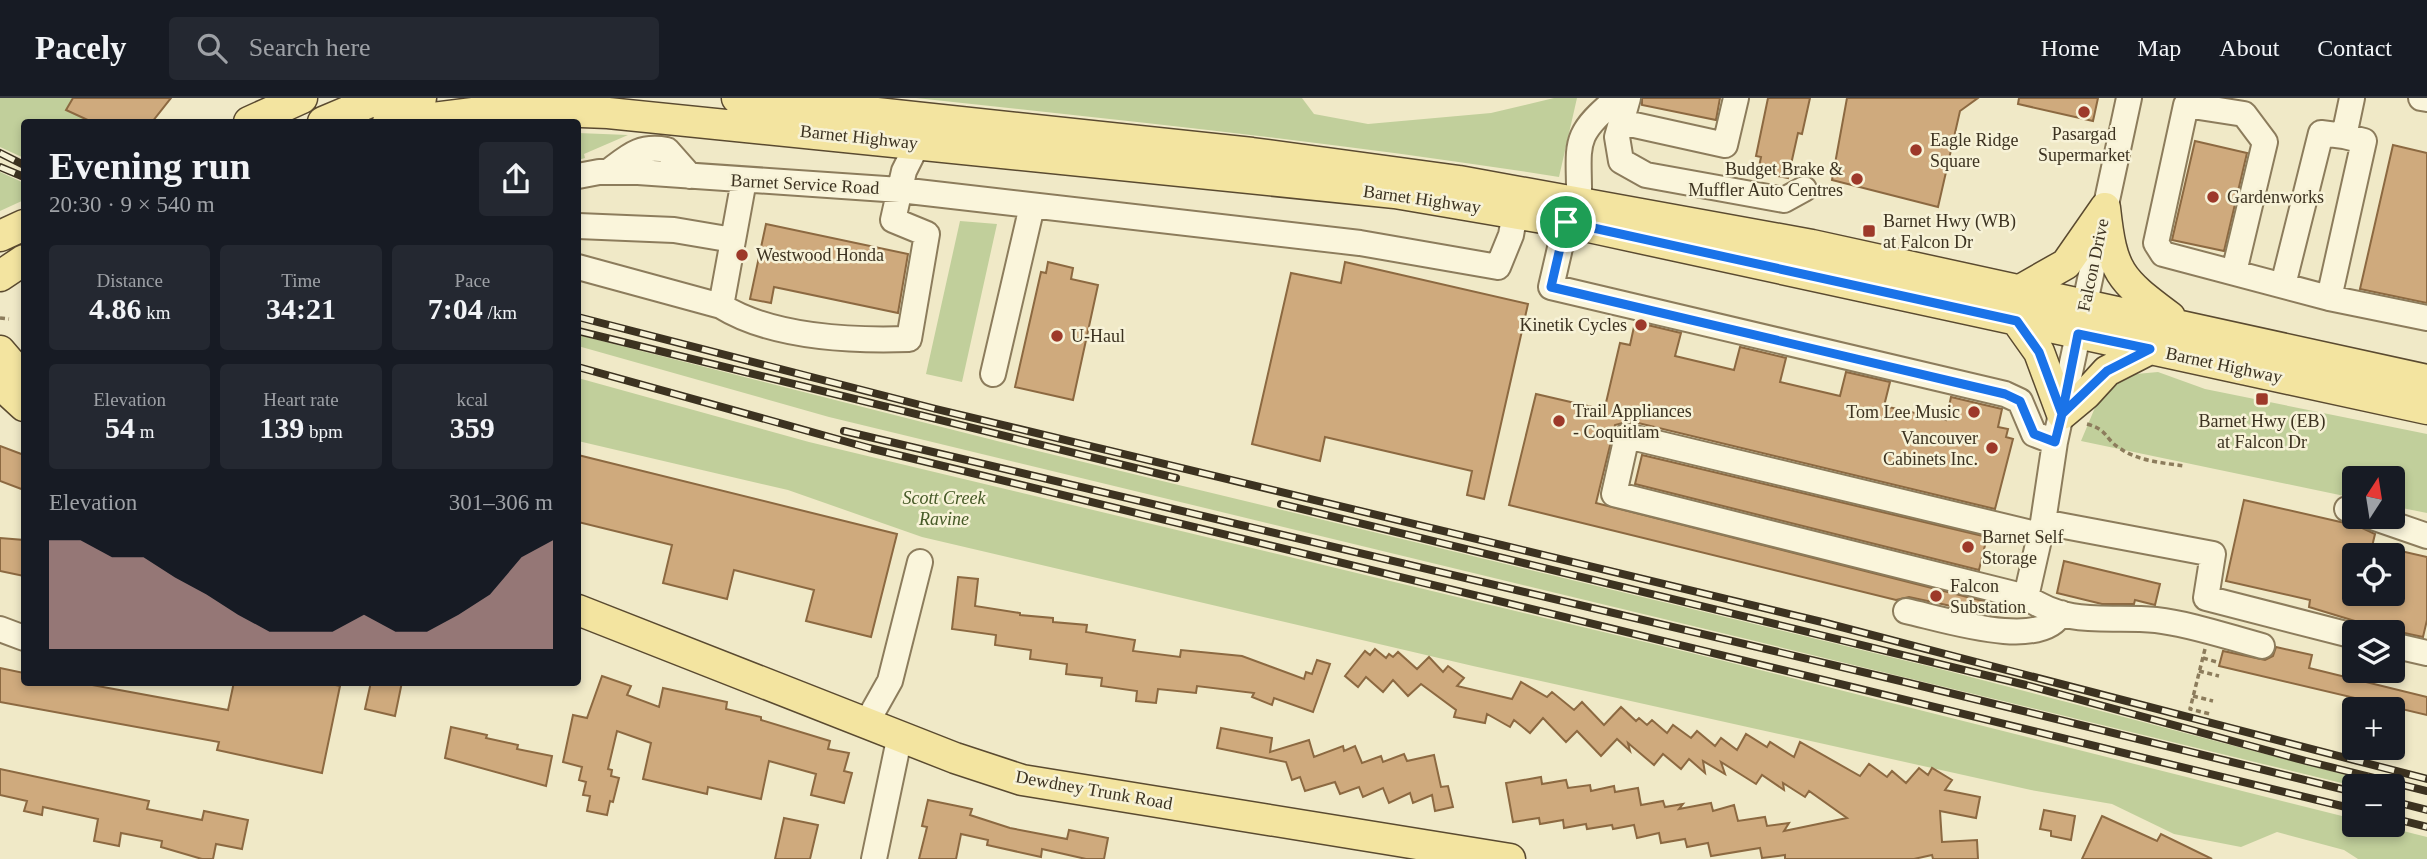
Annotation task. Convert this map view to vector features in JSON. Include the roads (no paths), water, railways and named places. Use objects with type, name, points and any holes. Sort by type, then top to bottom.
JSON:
[{"type":"main road","points":[[256,119],[302,98]]},
{"type":"main road","name":"Barnet Highway","points":[[737,98],[1252,153],[1447,179],[2017,321],[2427,409]]},
{"type":"main road","name":"Barnet Highway","points":[[340,119],[396,109],[445,119],[557,109],[918,143],[1395,193],[1515,213],[1572,212],[1703,223],[2179,323],[2427,380]]},
{"type":"main road","points":[[2022,289],[2066,264],[2105,208]]},
{"type":"main road","points":[[2105,208],[2109,247],[2122,278],[2179,323]]},
{"type":"main road","points":[[0,276],[21,262]]},
{"type":"main road","points":[[0,285],[21,275]]},
{"type":"main road","points":[[2017,321],[2039,352],[2059,425]]},
{"type":"main road","points":[[2059,425],[2107,371],[2150,349]]},
{"type":"main road","points":[[0,351],[21,376]]},
{"type":"main road","points":[[0,384],[21,403]]},
{"type":"main road","name":"Dewdney Trunk Road","points":[[581,611],[900,734],[955,758],[1022,780],[1430,853],[1510,859]]},
{"type":"street","points":[[1736,98],[1725,145],[1622,106],[1596,116],[1579,137],[1572,212],[1551,287],[2005,394],[2020,401],[2034,434],[2059,425]]},
{"type":"street","name":"Falcon Drive","points":[[2026,597],[2042,528],[2059,425],[2129,98]]},
{"type":"street","points":[[2344,135],[2352,98]]},
{"type":"street","points":[[2234,272],[2265,142],[2246,106],[2186,105],[2156,243],[2163,254],[2329,298],[2427,318]]},
{"type":"street","points":[[1622,106],[1617,137],[1620,162],[1646,175],[1784,200],[1804,189]]},
{"type":"street","points":[[2283,285],[2321,133],[2344,135],[2364,141],[2329,298]]},
{"type":"street","points":[[581,268],[721,306],[739,317],[795,331],[873,340],[909,339],[927,234],[893,220],[904,171],[918,143]]},
{"type":"street","name":"Barnet Service Road","points":[[581,176],[607,172],[900,190],[1360,243],[1498,267],[1511,235],[1515,213]]},
{"type":"street","points":[[721,306],[744,180]]},
{"type":"street","points":[[993,374],[1032,206]]},
{"type":"street","points":[[581,226],[674,230],[733,240]]},
{"type":"street","points":[[2262,646],[2157,620],[2097,621],[2060,613],[2044,609],[2026,597],[1614,494],[1627,436],[2042,528],[2213,554],[2206,598],[2342,633]]},
{"type":"street","points":[[2405,528],[2427,536]]},
{"type":"street","points":[[867,722],[890,681],[920,562]]},
{"type":"street","points":[[1906,611],[2007,632],[2046,628],[2060,613]]},
{"type":"street","points":[[0,629],[21,637]]},
{"type":"street","points":[[2405,648],[2427,653]]},
{"type":"street","points":[[874,859],[900,734]]},
{"type":"railway","points":[[0,153],[21,164]]},
{"type":"railway","points":[[0,167],[21,176]]},
{"type":"railway","points":[[581,318],[936,409],[1822,622],[2427,779]]},
{"type":"railway","points":[[581,332],[1176,478]]},
{"type":"railway","points":[[581,368],[869,448],[2342,806]]},
{"type":"railway","points":[[844,431],[1909,683],[2342,789]]},
{"type":"railway","points":[[1281,504],[2026,685],[2427,791]]},
{"type":"railway","points":[[2405,804],[2427,810]]},
{"type":"railway","points":[[2405,821],[2427,827]]},
{"type":"place","name":"Pasargad Supermarket","points":[[2084,112]]},
{"type":"place","name":"Eagle Ridge Square","points":[[1916,150]]},
{"type":"place","name":"Budget Brake & Muffler Auto Centres","points":[[1857,179]]},
{"type":"place","name":"Gardenworks","points":[[2213,197]]},
{"type":"place","name":"Barnet Hwy (WB) at Falcon Dr","points":[[1869,231]]},
{"type":"place","name":"Westwood Honda","points":[[742,255]]},
{"type":"place","name":"Kinetik Cycles","points":[[1641,325]]},
{"type":"place","name":"U-Haul","points":[[1057,336]]},
{"type":"place","name":"Barnet Hwy (EB) at Falcon Dr","points":[[2262,399]]},
{"type":"place","name":"Tom Lee Music","points":[[1974,412]]},
{"type":"place","name":"Trail Appliances - Coquitlam","points":[[1559,421]]},
{"type":"place","name":"Vancouver Cabinets Inc.","points":[[1992,448]]},
{"type":"place","name":"Barnet Self Storage","points":[[1968,547]]},
{"type":"place","name":"Falcon Substation","points":[[1936,596]]},
{"type":"park label","name":"Scott Creek Ravine","points":[[944,508]]}]
